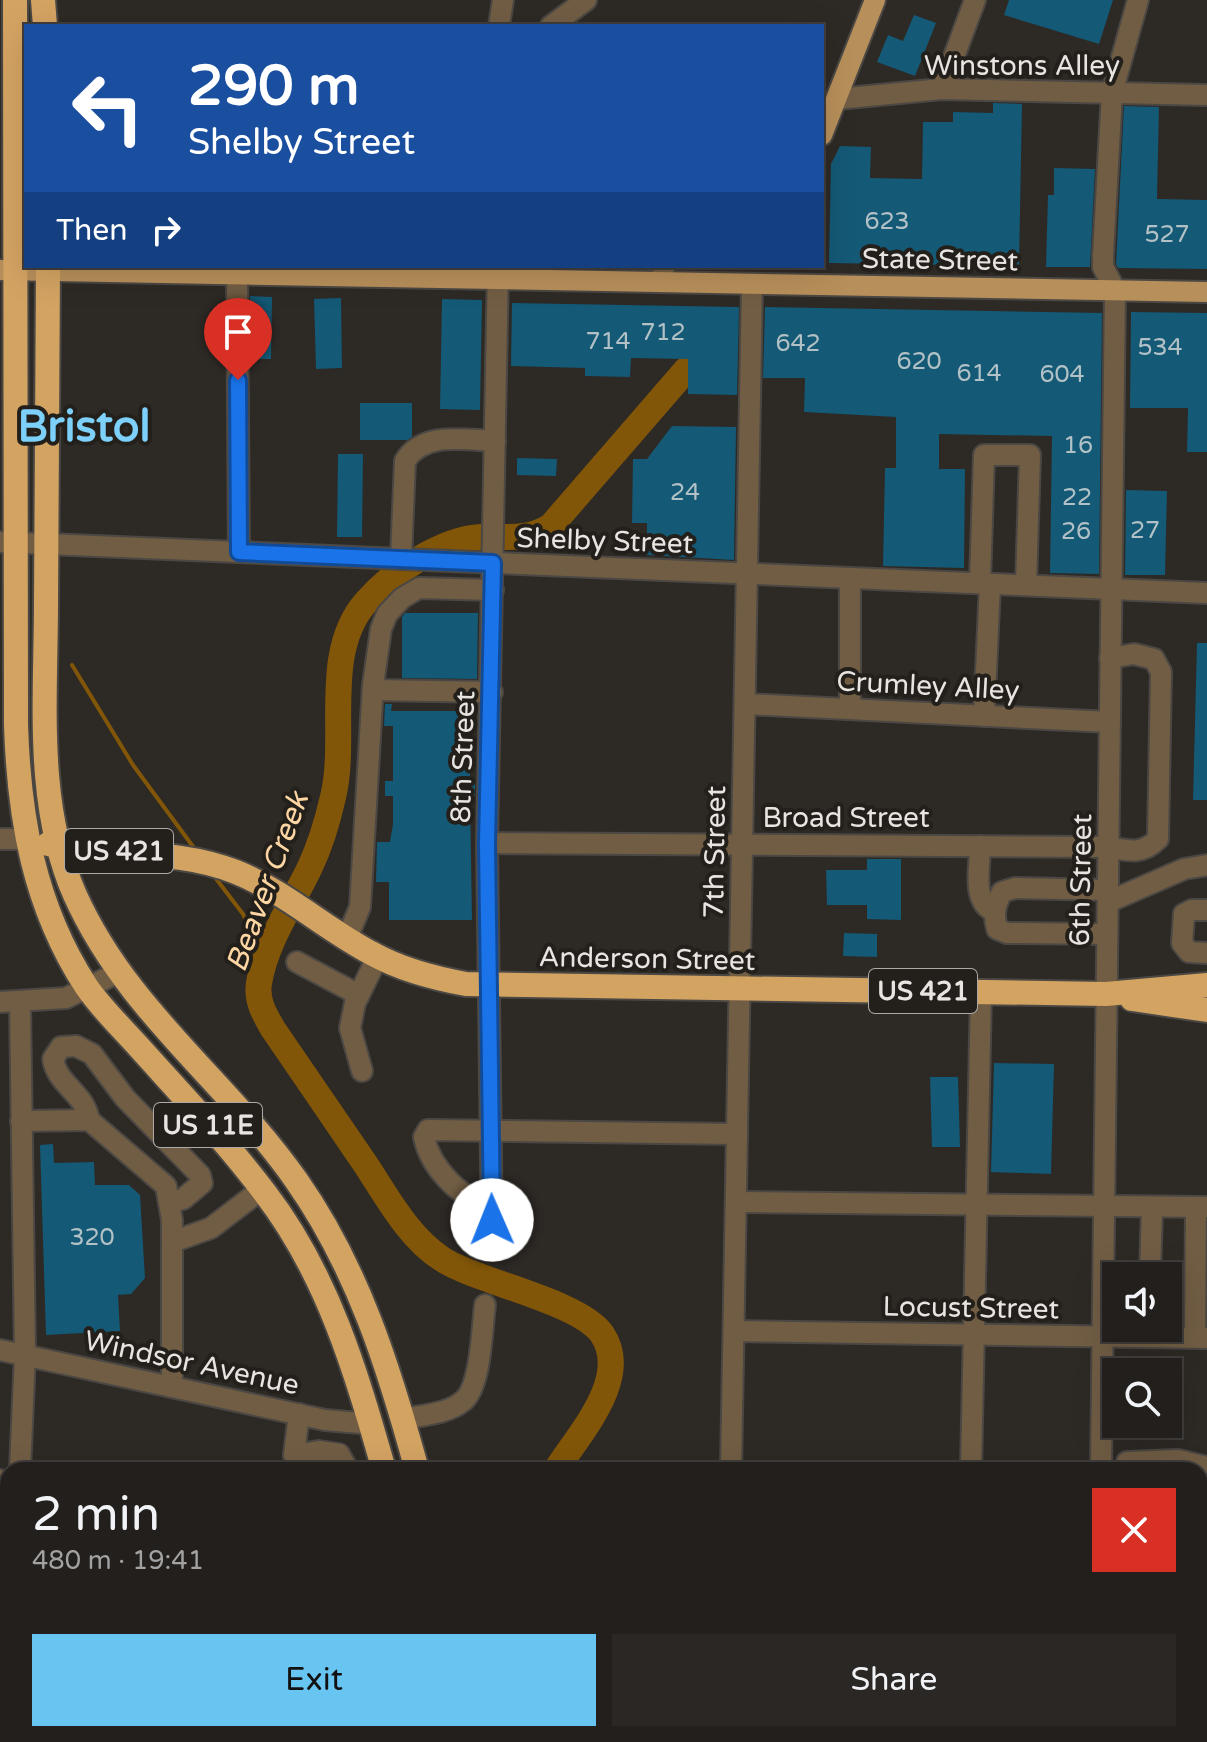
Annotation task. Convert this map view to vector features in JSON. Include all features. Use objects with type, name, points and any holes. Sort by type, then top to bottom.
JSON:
[{"type":"highway","name":"US 11E","points":[[15,0],[21,27],[9,130],[7,543],[17,754],[26,839],[51,921],[88,989],[262,1189],[301,1247],[348,1350],[382,1462]]},
{"type":"highway","points":[[43,0],[45,24]]},
{"type":"highway","name":"US 11E","points":[[48,269],[48,782],[59,847],[73,891],[117,973],[265,1141],[302,1189],[356,1283],[404,1419],[415,1462]]},
{"type":"highway","name":"Anderson Street","points":[[26,839],[59,847],[180,856],[253,879],[378,956],[425,975],[491,986],[1106,994],[1207,985]]},
{"type":"highway","name":"Anderson Street","points":[[1106,994],[1207,1010]]},
{"type":"highway","points":[[372,1424],[404,1419]]},
{"type":"main road","points":[[824,130],[875,0]]},
{"type":"main road","name":"State Street","points":[[8,271],[48,269],[237,275],[285,271],[753,275],[1207,292]]},
{"type":"street","points":[[499,24],[503,0]]},
{"type":"street","points":[[554,24],[586,0]]},
{"type":"street","points":[[942,89],[975,0]]},
{"type":"street","name":"6th Street","points":[[1104,1262],[1115,290],[1103,267],[1112,93],[1138,0]]},
{"type":"street","name":"Winstons Alley","points":[[837,99],[942,89],[1207,95]]},
{"type":"street","name":"8th Street","points":[[492,1237],[487,843],[498,273]]},
{"type":"street","points":[[237,275],[239,552]]},
{"type":"street","name":"7th Street","points":[[731,1462],[753,275]]},
{"type":"street","points":[[401,559],[405,461],[412,450],[438,440],[495,441]]},
{"type":"street","points":[[984,716],[984,455],[1030,455],[1026,585]]},
{"type":"street","name":"Shelby Street","points":[[7,543],[430,560],[493,558],[747,574],[1207,593]]},
{"type":"street","points":[[428,586],[430,560]]},
{"type":"street","points":[[850,578],[850,709]]},
{"type":"street","points":[[347,938],[360,907],[364,876],[373,690],[381,629],[387,614],[402,598],[428,586],[493,590]]},
{"type":"street","name":"Broad Street","points":[[487,843],[1108,847],[1134,852],[1148,849],[1158,839],[1161,672],[1154,659],[1134,654],[1110,658]]},
{"type":"street","points":[[373,690],[492,692]]},
{"type":"street","name":"Crumley Alley","points":[[745,704],[1110,722]]},
{"type":"street","points":[[0,839],[26,839]]},
{"type":"street","points":[[980,846],[979,897],[987,909],[995,912]]},
{"type":"street","points":[[1107,934],[1007,933],[997,929],[995,912],[1002,892],[1015,888],[1108,896],[1184,869],[1207,865]]},
{"type":"street","points":[[1207,910],[1192,910],[1184,914],[1182,943],[1189,952],[1207,953]]},
{"type":"street","points":[[362,1071],[350,1028],[359,995],[378,956]]},
{"type":"street","points":[[297,962],[359,995]]},
{"type":"street","points":[[20,1462],[25,1355],[21,1121],[10,1002],[66,998],[117,973]]},
{"type":"street","points":[[971,1462],[974,1203],[981,992]]},
{"type":"street","points":[[169,1202],[196,1191],[202,1183],[200,1175],[125,1098],[92,1054],[76,1046],[61,1047],[53,1059],[55,1073],[81,1098],[89,1120],[166,1186],[172,1242],[172,1387]]},
{"type":"street","points":[[21,1121],[89,1120]]},
{"type":"street","points":[[491,1203],[475,1203],[464,1196],[427,1152],[424,1137],[428,1130],[737,1134]]},
{"type":"street","points":[[172,1242],[211,1228],[262,1189]]},
{"type":"street","points":[[736,1202],[1201,1207],[1201,1338]]},
{"type":"street","points":[[1150,1262],[1152,1207]]},
{"type":"street","points":[[404,1419],[452,1408],[468,1397],[476,1372],[485,1305]]},
{"type":"street","name":"Locust Street","points":[[734,1331],[1102,1336]]},
{"type":"street","name":"6th Street","points":[[1101,1462],[1103,1342]]},
{"type":"street","name":"Windsor Avenue","points":[[0,1350],[325,1420],[372,1424]]},
{"type":"street","points":[[299,1414],[299,1462],[319,1451],[339,1454],[341,1462]]},
{"type":"street","points":[[319,1451],[325,1420]]},
{"type":"street","points":[[1101,1448],[1113,1449],[1124,1462]]},
{"type":"street","points":[[1161,1462],[1186,1462]]},
{"type":"street","points":[[327,1742],[342,1742]]},
{"type":"building","points":[[1009,0],[1113,0],[1099,44],[1004,15]]},
{"type":"building","points":[[914,15],[936,23],[915,76],[877,62],[888,35],[903,41]]},
{"type":"building","points":[[993,103],[1022,104],[1019,266],[829,263],[831,164],[840,146],[871,147],[870,178],[922,179],[923,122],[953,122],[953,112],[993,113]]},
{"type":"building","points":[[1124,106],[1159,107],[1157,199],[1207,200],[1207,269],[1118,268]]},
{"type":"building","points":[[1054,168],[1095,169],[1090,267],[1046,267],[1048,195],[1054,195]]},
{"type":"building","points":[[250,296],[272,297],[271,359],[251,359]]},
{"type":"building","points":[[341,298],[342,368],[316,369],[314,299]]},
{"type":"building","points":[[442,299],[482,300],[480,410],[440,409]]},
{"type":"building","points":[[512,303],[739,307],[737,395],[688,394],[688,359],[631,358],[630,377],[585,376],[585,368],[511,366]]},
{"type":"building","points":[[765,307],[1102,313],[1099,574],[1050,573],[1052,436],[939,434],[939,469],[965,469],[964,568],[883,566],[885,468],[896,468],[896,417],[804,412],[805,378],[763,378]]},
{"type":"building","points":[[1131,312],[1207,313],[1207,452],[1187,452],[1188,408],[1130,408]]},
{"type":"building","points":[[360,403],[412,403],[412,437],[407,440],[360,440]]},
{"type":"building","points":[[672,426],[736,427],[734,560],[647,555],[647,523],[632,523],[633,459],[647,459]]},
{"type":"building","points":[[338,454],[363,454],[362,537],[337,537]]},
{"type":"building","points":[[517,458],[557,459],[556,476],[517,475]]},
{"type":"building","points":[[1126,490],[1167,491],[1165,575],[1125,575]]},
{"type":"building","points":[[405,613],[478,613],[477,679],[402,678],[402,617]]},
{"type":"building","points":[[1197,643],[1207,643],[1207,800],[1193,800]]},
{"type":"building","points":[[385,704],[392,704],[391,711],[470,711],[470,780],[475,781],[475,796],[470,796],[472,920],[389,920],[389,882],[376,882],[377,842],[390,842],[393,824],[393,796],[385,796],[385,781],[393,781],[393,726],[384,726]]},
{"type":"building","points":[[867,859],[901,859],[901,920],[867,919],[867,905],[827,905],[826,870],[867,870]]},
{"type":"building","points":[[844,933],[877,934],[877,957],[843,956]]},
{"type":"building","points":[[994,1063],[1054,1064],[1051,1174],[991,1172]]},
{"type":"building","points":[[930,1077],[958,1077],[960,1147],[932,1147]]},
{"type":"building","points":[[53,1144],[54,1163],[94,1162],[95,1185],[129,1185],[140,1195],[145,1278],[131,1294],[118,1295],[120,1331],[46,1335],[40,1145]]},
{"type":"waterway","name":"Beaver Creek","points":[[561,1462],[588,1423],[606,1387],[611,1369],[610,1351],[602,1334],[590,1322],[572,1312],[442,1259],[419,1240],[273,1029],[264,1013],[258,990],[267,952],[314,859],[329,814],[337,773],[338,696],[344,645],[352,623],[366,602],[403,569],[450,544],[481,537],[525,536],[551,526],[686,370]]},
{"type":"waterway","points":[[72,665],[133,765],[197,852]]},
{"type":"waterway","points":[[214,876],[243,914],[265,967]]},
{"type":"district","name":"Bristol","points":[[84,426]]},
{"type":"route","points":[[238,380],[239,552],[493,563],[487,843],[492,1220]]}]
